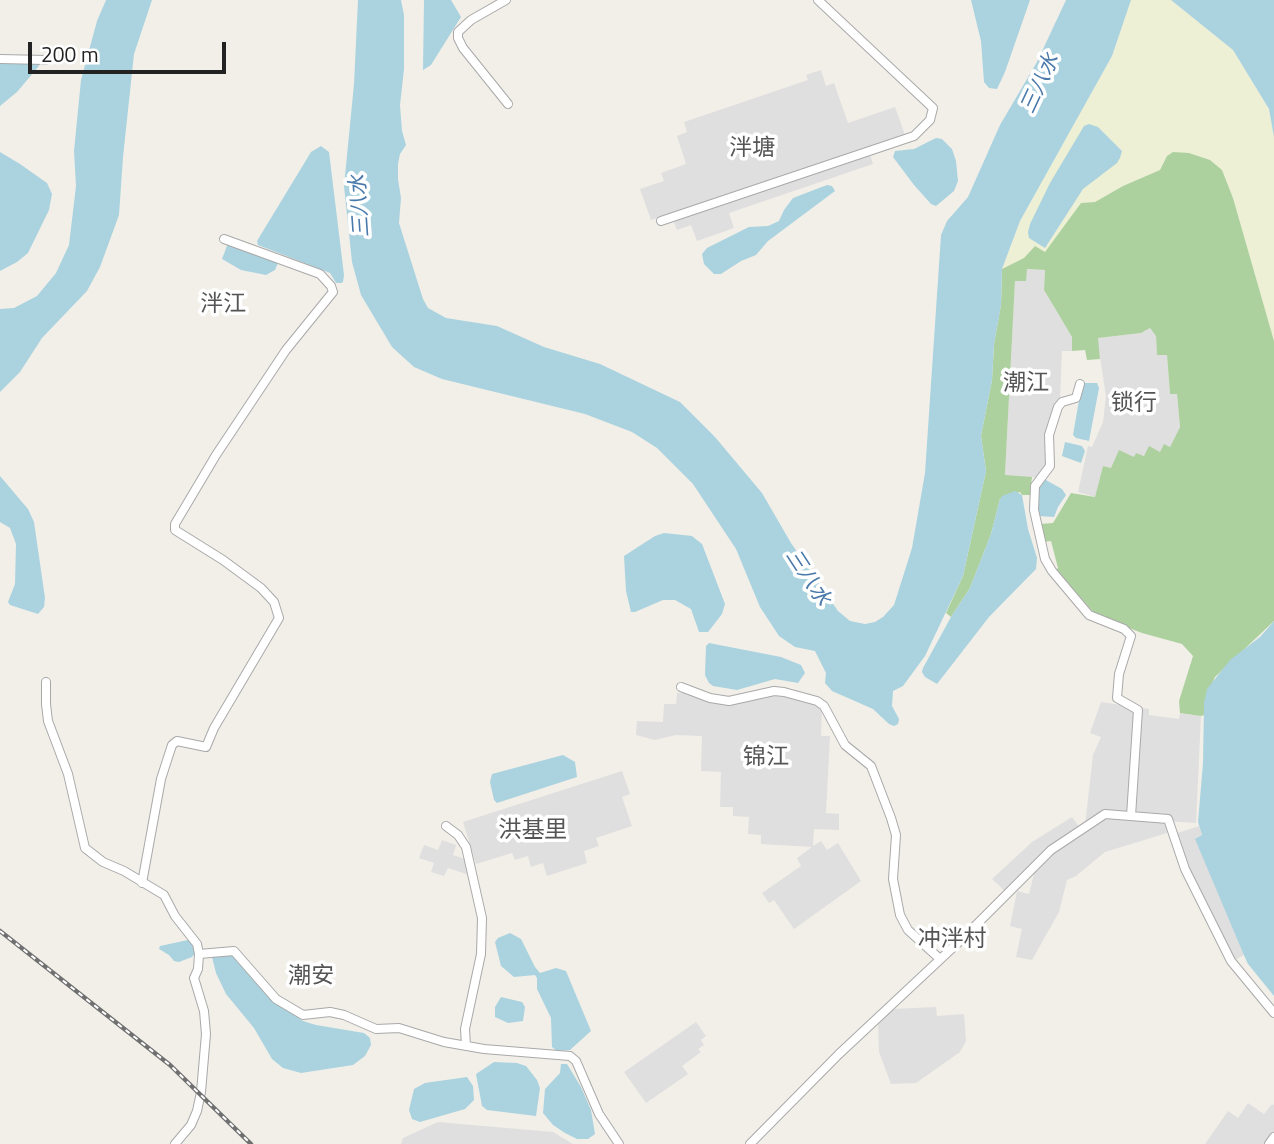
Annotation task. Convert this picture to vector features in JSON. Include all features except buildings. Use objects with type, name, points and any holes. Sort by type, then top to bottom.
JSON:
[{"type":"street","points":[[506,0],[471,20],[458,32],[458,38],[508,104]]},
{"type":"street","points":[[661,221],[914,136],[930,120],[933,108],[818,0]]},
{"type":"street","points":[[0,59],[46,60]]},
{"type":"street","points":[[142,883],[161,779],[172,745],[177,741],[206,747],[214,727],[279,618],[274,602],[261,588],[175,530],[175,524],[216,455],[286,350],[333,292],[320,274],[224,239]]},
{"type":"street","points":[[1080,384],[1076,398],[1062,402],[1058,407],[1049,435],[1050,466],[1035,486],[1034,510],[1045,559],[1052,571],[1089,615],[1124,629],[1131,636],[1119,674],[1116,698],[1136,709],[1138,715],[1131,816]]},
{"type":"street","points":[[46,682],[48,721],[68,775],[84,846],[99,860],[124,871],[164,895],[175,916],[197,944],[198,969],[194,978],[204,1011],[206,1034],[201,1092],[191,1125],[175,1144]]},
{"type":"street","points":[[681,687],[710,698],[729,701],[774,691],[784,692],[817,701],[824,706],[845,745],[871,766],[891,818],[896,835],[894,888],[900,915],[908,930],[940,958]]},
{"type":"street","points":[[750,1144],[848,1045],[1051,850],[1101,816],[1109,814],[1168,819],[1185,869],[1231,961],[1274,1013]]},
{"type":"street","points":[[446,826],[458,835],[466,847],[482,918],[481,954],[465,1029],[466,1046]]},
{"type":"street","points":[[199,954],[234,951],[276,999],[303,1015],[330,1012],[376,1029],[399,1028],[435,1040],[466,1046],[573,1058],[599,1114],[618,1144]]},
{"type":"street","points":[[1269,1144],[1274,1137]]},
{"type":"shaded area","points":[[821,70],[826,86],[834,83],[848,123],[895,107],[905,135],[868,147],[873,164],[729,213],[734,228],[697,241],[691,225],[677,230],[671,214],[651,220],[640,189],[664,181],[661,173],[686,164],[677,136],[687,132],[684,122],[808,80],[806,75]]},
{"type":"shaded area","points":[[1026,269],[1045,270],[1044,290],[1072,337],[1072,351],[1062,351],[1060,399],[1047,433],[1044,478],[1005,476],[1015,280]]},
{"type":"shaded area","points":[[1150,328],[1156,336],[1157,355],[1167,354],[1170,394],[1177,394],[1180,427],[1170,447],[1161,452],[1134,457],[1110,468],[1103,466],[1095,497],[1078,492],[1088,446],[1092,447],[1103,422],[1106,396],[1097,338],[1141,333]]},
{"type":"shaded area","points":[[677,693],[694,693],[711,702],[767,693],[784,694],[822,706],[821,736],[830,736],[826,813],[839,814],[839,830],[814,829],[813,846],[821,841],[827,850],[838,843],[861,881],[794,929],[774,900],[769,903],[762,893],[801,866],[797,858],[812,847],[761,844],[761,835],[748,834],[749,817],[733,816],[733,807],[720,807],[721,772],[701,771],[702,736],[676,735],[655,740],[636,735],[637,721],[663,722],[664,704],[676,704]]},
{"type":"shaded area","points":[[1101,702],[1149,709],[1149,715],[1179,719],[1180,713],[1201,716],[1196,823],[1165,821],[1167,833],[1105,852],[1076,876],[1067,880],[1059,912],[1032,960],[1016,957],[1022,929],[1010,926],[1017,891],[1029,894],[1034,874],[1010,896],[992,879],[1032,842],[1072,817],[1080,828],[1085,825],[1093,755],[1101,737],[1090,733]]},
{"type":"shaded area","points":[[622,771],[630,794],[622,797],[632,826],[596,838],[599,846],[584,851],[587,863],[547,876],[543,863],[531,867],[528,856],[515,860],[512,853],[476,864],[463,822]]},
{"type":"shaded area","points":[[1199,826],[1202,835],[1196,839],[1244,955],[1233,961],[1188,874],[1174,834]]},
{"type":"shaded area","points":[[442,840],[456,845],[453,855],[468,860],[469,875],[448,868],[444,876],[431,872],[434,863],[419,858],[424,845],[438,850]]},
{"type":"shaded area","points":[[936,1007],[937,1016],[964,1014],[966,1041],[960,1052],[916,1083],[891,1084],[879,1052],[878,1022],[892,1009]]},
{"type":"shaded area","points":[[696,1022],[706,1036],[701,1040],[704,1045],[698,1049],[701,1052],[682,1066],[688,1074],[646,1103],[624,1072]]},
{"type":"shaded area","points":[[1248,1103],[1264,1114],[1274,1105],[1274,1144],[1205,1144],[1228,1111],[1238,1118]]},
{"type":"shaded area","points":[[438,1122],[553,1132],[573,1144],[401,1144],[403,1138]]},
{"type":"green space","points":[[1131,0],[1171,0],[1180,7],[1233,50],[1269,109],[1274,137],[1274,341],[1233,198],[1222,170],[1210,160],[1189,153],[1163,163],[1160,170],[1095,202],[1081,203],[1045,253],[1034,246],[1024,258],[1002,269],[1020,221],[1112,56]]},
{"type":"green space","points":[[1173,152],[1189,153],[1210,160],[1222,170],[1233,198],[1274,341],[1274,621],[1215,677],[1204,703],[1204,715],[1201,716],[1180,713],[1179,701],[1193,656],[1182,644],[1142,633],[1096,615],[1056,570],[1058,568],[1051,541],[1043,542],[1040,524],[1053,523],[1071,493],[1095,497],[1103,466],[1111,468],[1119,450],[1134,457],[1136,453],[1144,456],[1149,446],[1160,452],[1164,444],[1170,447],[1180,427],[1177,394],[1170,394],[1167,355],[1157,355],[1156,336],[1150,328],[1141,333],[1098,338],[1100,359],[1087,360],[1085,350],[1072,351],[1072,337],[1044,290],[1045,270],[1027,269],[1026,281],[1015,281],[1005,475],[1032,477],[1030,495],[1022,495],[1020,492],[1000,499],[991,534],[970,588],[951,617],[946,613],[963,576],[986,471],[981,436],[992,380],[994,344],[1001,305],[1002,269],[1024,258],[1035,246],[1045,252],[1081,203],[1095,202],[1160,170],[1167,156]]},
{"type":"water","points":[[106,0],[152,0],[134,54],[119,215],[100,267],[87,291],[42,338],[20,372],[0,392],[0,309],[14,308],[37,296],[56,273],[69,245],[76,186],[74,151],[81,80],[97,21]]},
{"type":"water","name":"三八水","points":[[358,0],[401,0],[404,15],[404,69],[400,105],[406,145],[398,164],[401,198],[399,223],[428,308],[446,318],[497,326],[544,347],[600,364],[680,402],[715,437],[762,493],[791,543],[838,611],[850,621],[865,624],[883,617],[894,605],[912,548],[925,473],[941,235],[947,221],[968,197],[1000,125],[1037,62],[1066,0],[1131,0],[1112,56],[1020,221],[1002,269],[1001,305],[994,344],[992,380],[981,436],[986,471],[963,576],[925,656],[903,686],[893,691],[892,706],[899,719],[898,724],[889,724],[873,709],[832,691],[825,683],[826,673],[815,651],[795,647],[779,636],[760,607],[736,549],[693,484],[657,448],[632,432],[585,414],[442,379],[414,367],[392,347],[361,295],[352,262],[344,186],[354,84]]},
{"type":"water","points":[[424,0],[451,0],[461,17],[431,65],[423,70]]},
{"type":"water","points":[[971,0],[1030,0],[997,89],[989,88],[984,82],[981,41]]},
{"type":"water","points":[[1171,0],[1274,0],[1274,137],[1269,109],[1233,50]]},
{"type":"water","points":[[0,62],[38,63],[39,66],[17,92],[0,106]]},
{"type":"water","points":[[1089,124],[1098,127],[1122,151],[1120,158],[1083,189],[1045,248],[1029,238],[1030,224],[1050,183],[1084,126]]},
{"type":"water","points":[[936,138],[942,139],[952,149],[958,181],[954,191],[936,206],[914,185],[893,157],[895,151],[914,149]]},
{"type":"water","points":[[321,146],[329,152],[344,275],[341,283],[336,283],[330,273],[258,245],[257,241],[311,152]]},
{"type":"water","points":[[0,152],[47,183],[52,194],[49,210],[28,253],[0,271]]},
{"type":"water","points":[[827,185],[832,186],[835,191],[768,241],[756,255],[721,274],[714,274],[704,264],[702,254],[707,248],[749,227],[768,226],[779,221],[793,198]]},
{"type":"water","points":[[228,243],[278,263],[275,270],[266,275],[241,270],[222,259]]},
{"type":"water","points":[[1082,383],[1097,383],[1099,388],[1089,441],[1073,435]]},
{"type":"water","points":[[1065,442],[1082,446],[1085,451],[1081,463],[1062,456]]},
{"type":"water","points":[[0,476],[28,509],[34,522],[45,598],[44,607],[38,614],[8,602],[15,584],[16,544],[10,528],[0,522]]},
{"type":"water","points":[[1044,479],[1062,489],[1066,495],[1054,517],[1038,516],[1037,491]]},
{"type":"water","points":[[1015,491],[1022,495],[1037,558],[1036,569],[989,617],[937,684],[925,677],[923,668],[970,588],[991,534],[1000,499]]},
{"type":"water","points":[[664,533],[692,536],[702,544],[725,604],[722,614],[708,632],[699,632],[691,609],[675,600],[663,600],[631,612],[626,591],[624,556]]},
{"type":"water","points":[[1274,621],[1274,996],[1248,964],[1195,839],[1202,835],[1198,822],[1207,689],[1230,660],[1260,637]]},
{"type":"water","points":[[709,643],[781,657],[801,665],[805,673],[798,683],[775,679],[737,690],[713,686],[705,675],[706,646]]},
{"type":"water","points":[[563,755],[575,762],[577,777],[497,803],[494,800],[490,782],[492,774]]},
{"type":"water","points":[[510,933],[521,939],[540,973],[556,968],[566,971],[591,1031],[570,1050],[557,1051],[552,1047],[551,1018],[537,989],[535,975],[514,977],[501,966],[495,942]]},
{"type":"water","points":[[191,941],[195,953],[179,962],[159,949],[160,946]]},
{"type":"water","points":[[228,954],[236,956],[272,999],[303,1021],[364,1033],[370,1038],[371,1045],[365,1056],[353,1065],[301,1073],[283,1068],[272,1059],[254,1028],[226,994],[212,957]]},
{"type":"water","points":[[501,997],[522,1002],[525,1007],[523,1021],[508,1023],[495,1017],[495,1007]]},
{"type":"water","points":[[494,1062],[526,1066],[537,1080],[540,1088],[536,1116],[487,1110],[482,1106],[476,1074]]},
{"type":"water","points":[[561,1064],[567,1064],[591,1110],[595,1134],[588,1139],[577,1139],[565,1133],[553,1125],[543,1113],[545,1089],[560,1073]]},
{"type":"water","points":[[467,1077],[473,1086],[474,1100],[465,1109],[420,1122],[412,1119],[409,1110],[414,1089],[425,1083]]},
{"type":"railway","points":[[0,931],[170,1065],[251,1144]]},
{"type":"district","name":"泮塘","points":[[752,149]]},
{"type":"district","name":"泮江","points":[[223,305]]},
{"type":"district","name":"潮江","points":[[1026,384]]},
{"type":"district","name":"锁行","points":[[1134,404]]},
{"type":"district","name":"锦江","points":[[766,758]]},
{"type":"district","name":"洪基里","points":[[533,831]]},
{"type":"district","name":"冲泮村","points":[[952,940]]},
{"type":"district","name":"潮安","points":[[311,977]]}]
